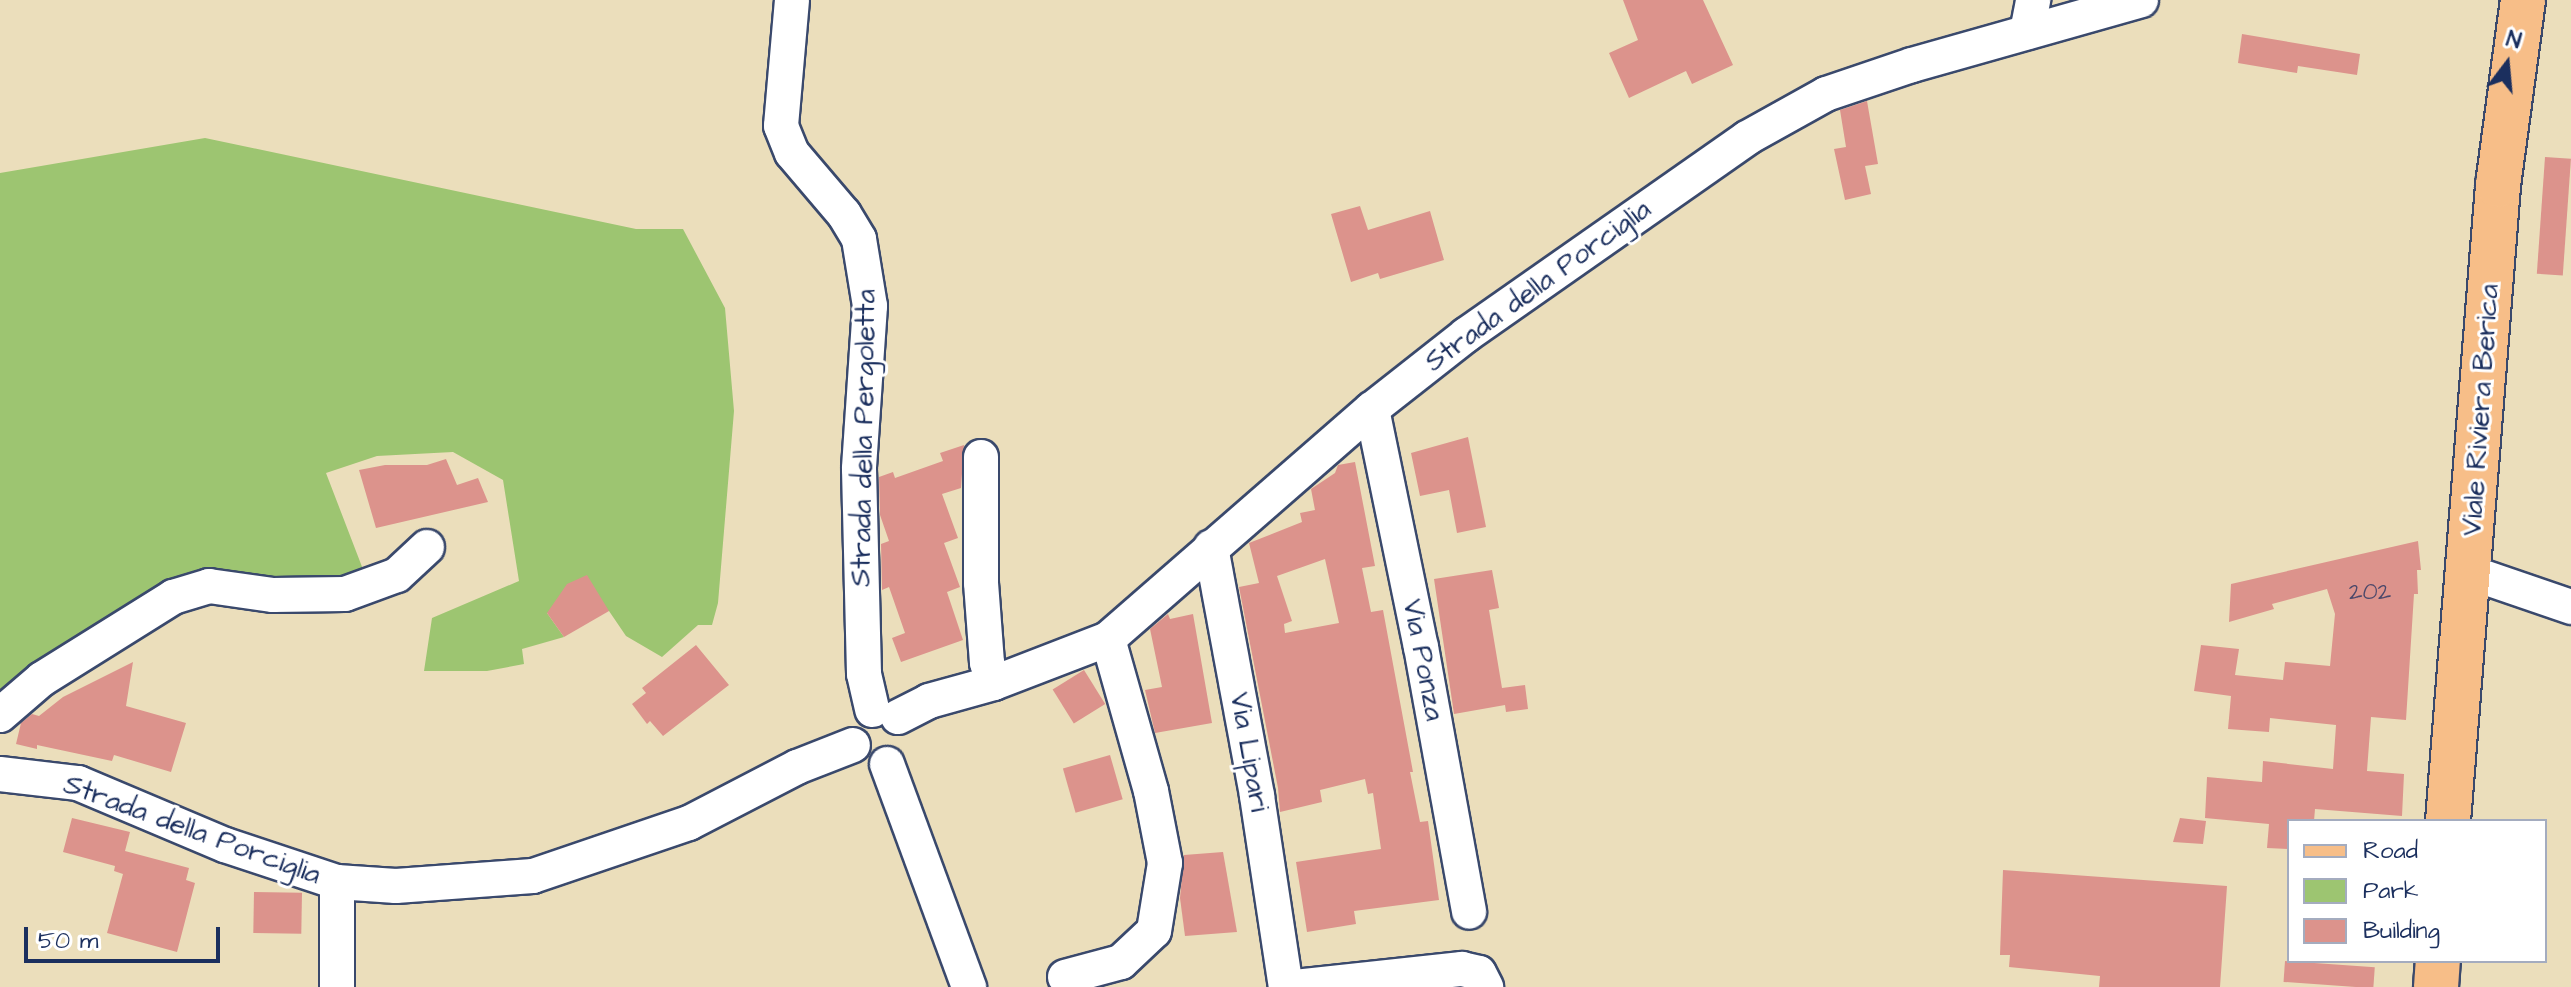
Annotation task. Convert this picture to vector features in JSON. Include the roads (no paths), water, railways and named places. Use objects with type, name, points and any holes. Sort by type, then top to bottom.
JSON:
[{"type":"main road","name":"Viale Riviera Berica","points":[[2448,819],[2498,185],[2523,0]]},
{"type":"main road","points":[[2436,987],[2438,963]]},
{"type":"street","name":"Strada della Pergoletta","points":[[792,0],[781,126],[792,153],[844,214],[859,239],[870,306],[859,469],[864,674],[885,714]]},
{"type":"street","name":"Strada della Porciglia","points":[[885,714],[994,683],[1108,639],[1372,409],[1466,335],[1747,138],[1826,94],[2030,16],[2141,0]]},
{"type":"street","name":"Via Ponza","points":[[1372,409],[1421,647],[1469,912]]},
{"type":"street","points":[[981,457],[981,583],[987,663],[994,683]]},
{"type":"street","points":[[0,715],[42,679],[173,597],[209,586],[273,595],[345,594],[397,575],[427,547]]},
{"type":"street","name":"Via Lipari","points":[[1211,547],[1287,977]]},
{"type":"street","points":[[2469,572],[2571,607]]},
{"type":"street","points":[[1065,977],[1121,962],[1154,931],[1165,863],[1151,791],[1108,639]]},
{"type":"street","points":[[885,714],[906,730],[906,744],[900,755],[887,764],[867,762],[853,745],[855,723],[885,714]]},
{"type":"street","name":"Strada della Porciglia","points":[[0,774],[78,783],[225,845],[337,882],[396,886],[533,876],[689,823],[797,767],[853,745]]},
{"type":"street","points":[[887,764],[969,987]]},
{"type":"street","name":"Strada della Porciglia","points":[[337,882],[337,987]]},
{"type":"street","points":[[1287,977],[1462,969],[1479,973],[1486,987]]}]
